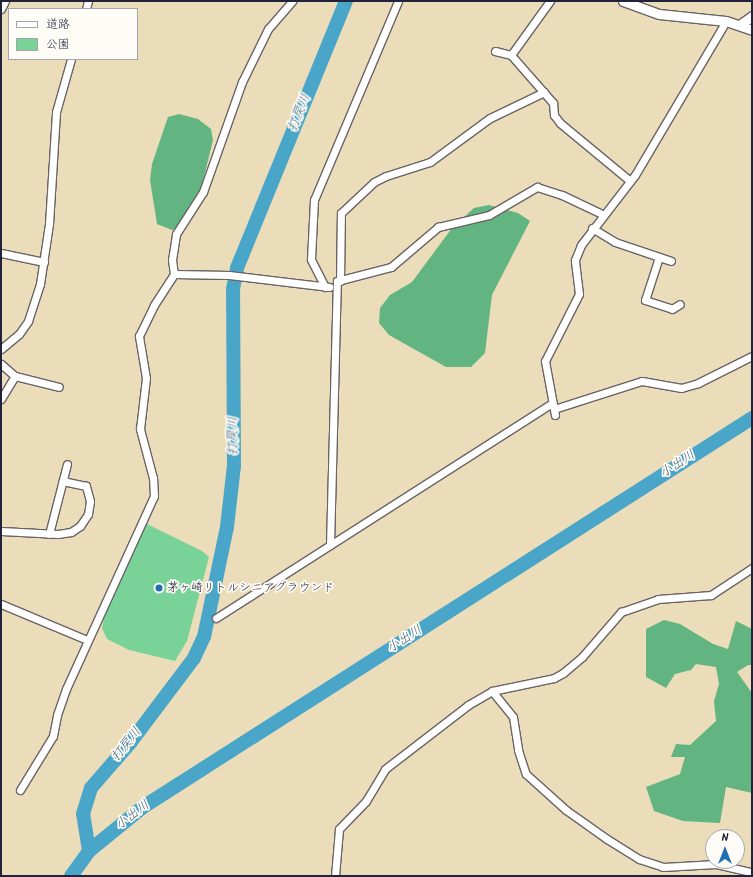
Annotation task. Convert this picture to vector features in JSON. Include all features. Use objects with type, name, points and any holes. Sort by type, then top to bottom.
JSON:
[{"type":"street","points":[[1,9],[5,1]]},
{"type":"street","points":[[20,790],[53,736],[57,715],[87,640],[154,496],[153,478],[140,429],[146,378],[139,336],[154,305],[174,274],[172,260],[176,234],[203,192],[242,82],[268,29],[292,1]]},
{"type":"street","points":[[325,287],[311,259],[314,200],[398,1]]},
{"type":"street","points":[[511,55],[550,1]]},
{"type":"street","points":[[623,1],[640,4],[675,17],[726,21],[741,24],[752,30]]},
{"type":"street","points":[[741,24],[752,16]]},
{"type":"street","points":[[554,409],[545,361],[579,294],[575,260],[581,245],[602,214],[630,181],[726,21]]},
{"type":"street","points":[[494,51],[511,55],[553,103],[554,115],[560,123],[630,181]]},
{"type":"street","points":[[1,349],[18,334],[28,320],[40,284],[50,224],[55,118],[71,60]]},
{"type":"street","points":[[340,280],[341,213],[374,182],[386,176],[430,162],[490,118],[544,92]]},
{"type":"street","points":[[330,545],[335,288],[337,281],[391,267],[438,227],[489,214],[537,187],[562,195],[602,214]]},
{"type":"street","points":[[592,228],[615,242],[670,261]]},
{"type":"street","points":[[1,253],[44,262]]},
{"type":"street","points":[[658,257],[645,300],[672,309],[680,304]]},
{"type":"street","points":[[174,274],[242,276],[335,288]]},
{"type":"street","points":[[216,618],[330,545],[554,409],[642,381],[681,388],[698,383],[752,356]]},
{"type":"street","points":[[1,364],[15,376],[58,387]]},
{"type":"street","points":[[1,399],[15,376]]},
{"type":"street","points":[[49,534],[67,464]]},
{"type":"street","points":[[1,531],[49,534],[71,532],[80,526],[88,514],[90,501],[86,486],[63,481]]},
{"type":"street","points":[[335,876],[339,829],[366,801],[385,770],[462,709],[492,691],[554,678],[563,673],[582,657],[621,612],[658,598],[711,595],[752,568]]},
{"type":"street","points":[[1,604],[87,640]]},
{"type":"street","points":[[492,691],[513,716],[518,750],[526,774],[566,810],[607,839],[639,859],[663,867],[716,864],[752,872]]},
{"type":"green space","points":[[179,114],[198,119],[211,129],[213,140],[202,185],[180,227],[172,230],[157,224],[150,180],[152,164],[168,117]]},
{"type":"green space","points":[[489,205],[518,213],[530,221],[492,295],[485,353],[471,367],[446,367],[389,335],[379,323],[380,308],[390,295],[412,282],[452,228],[474,208]]},
{"type":"green space","name":"茅ヶ崎リトルシニアグラウンド","points":[[145,523],[202,551],[209,557],[187,641],[175,661],[129,650],[107,639],[102,628],[104,617]]},
{"type":"green space","points":[[664,620],[680,624],[713,644],[728,649],[736,621],[752,629],[752,665],[748,665],[737,672],[752,693],[752,793],[726,787],[720,823],[683,821],[654,811],[646,787],[680,774],[685,757],[671,757],[676,744],[690,745],[716,721],[714,701],[719,684],[716,667],[696,664],[691,670],[675,674],[666,688],[646,677],[646,629]]},
{"type":"waterway","name":"打戻川","points":[[89,851],[83,814],[91,788],[130,743],[194,658],[204,637],[227,527],[234,466],[233,289],[237,268],[346,1]]},
{"type":"waterway","name":"小出川","points":[[71,876],[89,851],[143,807],[752,418]]},
{"type":"place","name":"茅ヶ崎リトルシニアグラウンド","points":[[159,588]]}]
